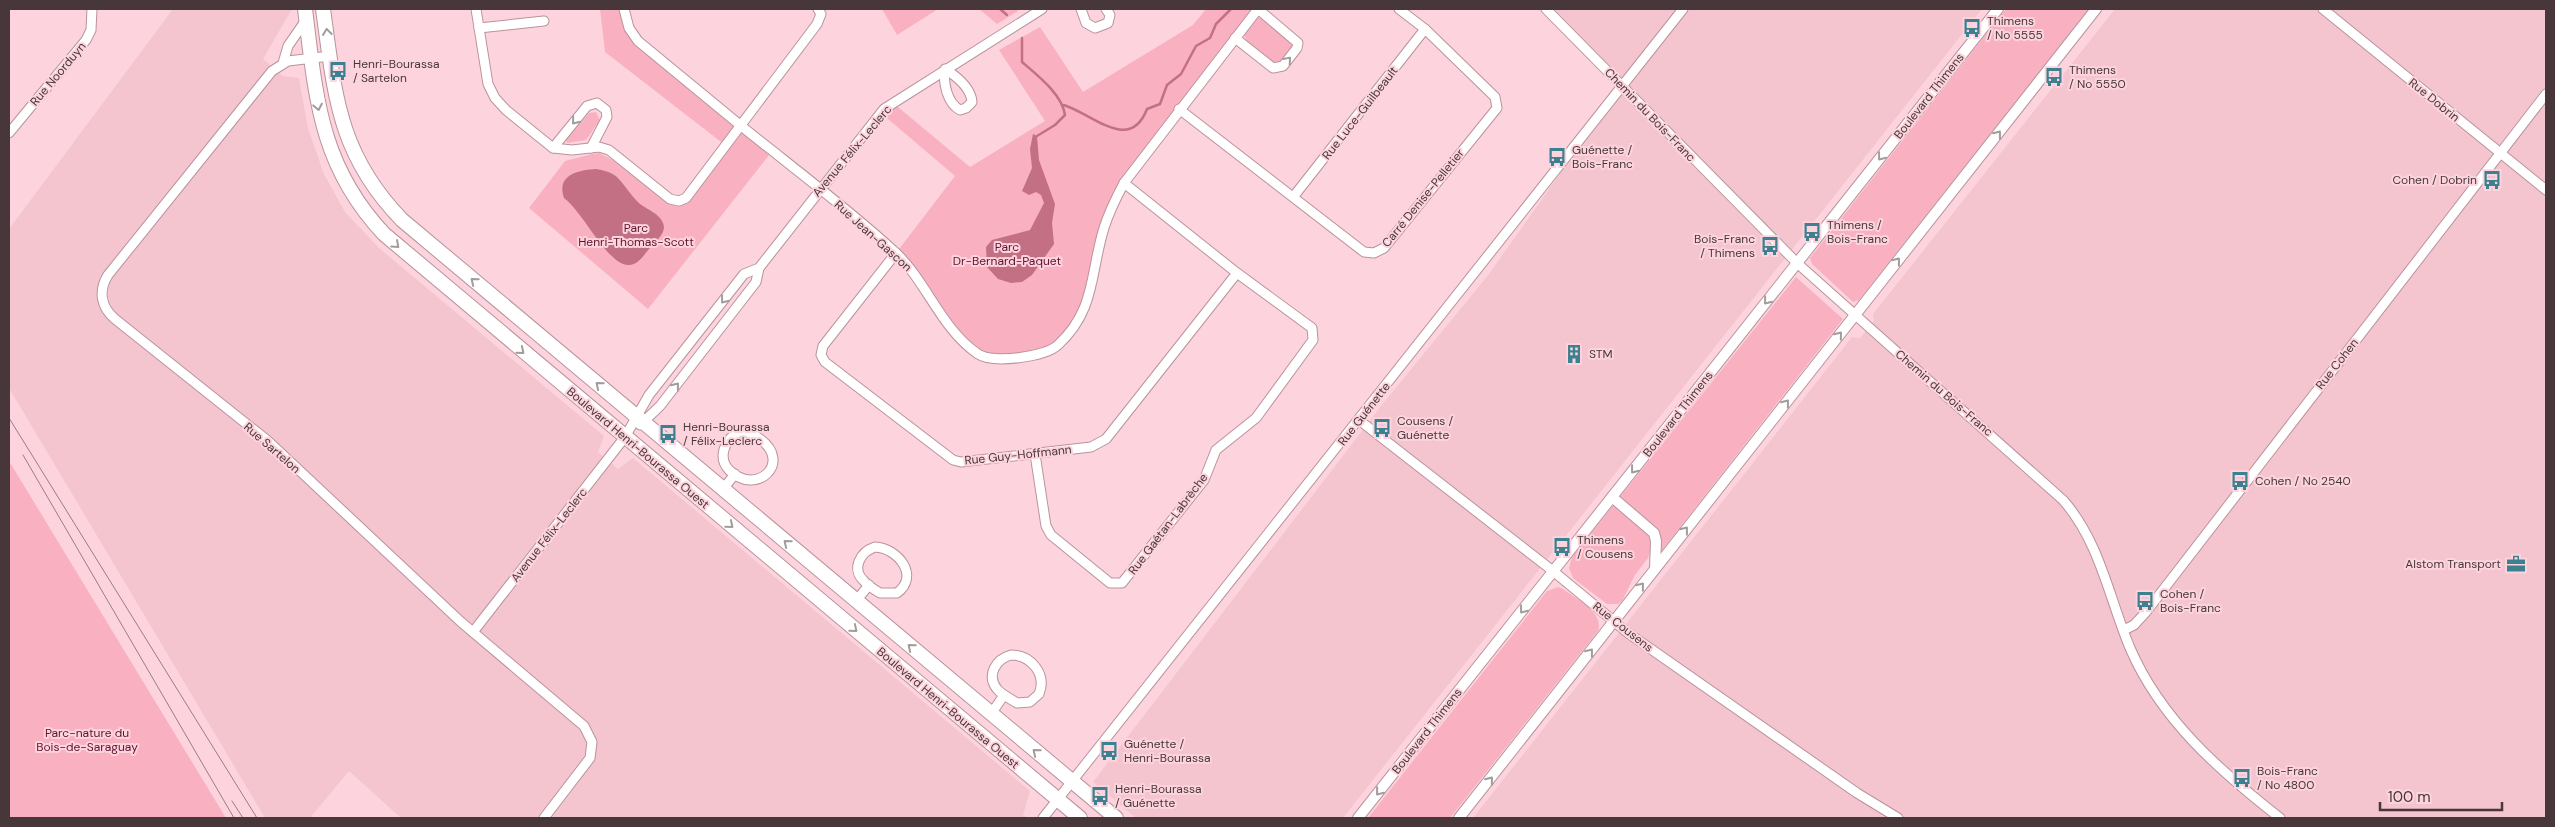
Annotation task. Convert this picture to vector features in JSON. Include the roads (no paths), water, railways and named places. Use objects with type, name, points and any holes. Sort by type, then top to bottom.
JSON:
[{"type":"main road","name":"Boulevard Henri-Bourassa Ouest","points":[[324,9],[334,93],[344,130],[362,168],[390,207],[416,232],[1116,818]]},
{"type":"main road","name":"Boulevard Henri-Bourassa Ouest","points":[[306,14],[317,104],[329,147],[347,187],[371,220],[406,254],[1080,818]]},
{"type":"street","name":"Rue Noorduyn","points":[[9,133],[86,40],[91,30],[92,9]]},
{"type":"street","points":[[476,9],[484,68],[495,98],[506,110],[552,148],[572,150],[599,147],[608,150],[670,199],[679,201],[686,198],[817,24],[821,14],[818,9]]},
{"type":"street","name":"Rue Jean-Gascon","points":[[624,9],[629,28],[638,41],[740,125],[821,188],[896,253],[913,271],[933,304],[967,345],[980,355],[994,360],[1045,353],[1058,346],[1084,312],[1090,297],[1103,230],[1112,206],[1124,184],[1179,109],[1258,9]]},
{"type":"street","name":"Avenue Félix-Leclerc","points":[[640,419],[660,406],[756,282],[759,268],[884,109],[1042,9]]},
{"type":"street","points":[[1081,9],[1086,23],[1095,28],[1108,22],[1110,15],[1106,9]]},
{"type":"street","points":[[1235,38],[1273,68],[1284,66],[1297,48],[1298,43],[1258,9]]},
{"type":"street","name":"Carré Denise-Pelletier","points":[[1179,109],[1364,252],[1374,253],[1384,248],[1497,108],[1495,97],[1425,29],[1399,9]]},
{"type":"street","name":"Chemin du Bois-Franc","points":[[1546,9],[1797,263],[2040,477],[2067,504],[2090,541],[2124,630],[2146,679],[2184,732],[2231,778],[2280,818]]},
{"type":"street","name":"Rue Guénette","points":[[1043,818],[1073,783],[1683,9]]},
{"type":"street","name":"Boulevard Thimens","points":[[1358,818],[1998,9]]},
{"type":"street","points":[[1460,818],[2096,9]]},
{"type":"street","name":"Rue Dobrin","points":[[2323,9],[2546,190]]},
{"type":"street","name":"Rue Sartelon","points":[[306,14],[288,46],[283,63],[268,76],[108,275],[102,289],[103,304],[115,319],[268,441],[473,632],[584,726],[591,737],[590,758],[544,818]]},
{"type":"street","points":[[479,28],[544,20]]},
{"type":"street","name":"Rue Luce-Guilbeault","points":[[1294,196],[1425,29]]},
{"type":"street","points":[[283,63],[330,56]]},
{"type":"street","name":"Rue Cohen","points":[[2124,630],[2134,625],[2146,612],[2546,94]]},
{"type":"street","points":[[552,148],[587,106],[597,103],[606,110],[608,117],[590,148]]},
{"type":"street","name":"Rue Gaétan-Labrèche","points":[[1035,454],[1046,526],[1051,535],[1110,583],[1122,582],[1204,480],[1216,450],[1256,418],[1313,340],[1312,328],[1238,274],[1124,184]]},
{"type":"street","name":"Rue Guy-Hoffmann","points":[[896,253],[823,346],[821,355],[824,362],[953,460],[961,462],[1091,447],[1106,439],[1238,274]]},
{"type":"street","name":"Avenue Félix-Leclerc","points":[[473,632],[640,419],[649,395],[744,274],[759,268]]},
{"type":"street","name":"Rue Cousens","points":[[1359,420],[1554,571],[1628,633],[1850,788],[1898,818]]},
{"type":"street","points":[[746,432],[753,433],[770,446],[773,453],[772,466],[765,476],[753,481],[735,474],[726,465],[723,452],[728,440],[733,435],[746,432]]},
{"type":"street","name":"Boulevard Henri-Bourassa Ouest","points":[[723,489],[735,474]]},
{"type":"street","points":[[1612,497],[1654,533],[1656,541],[1655,568]]},
{"type":"street","points":[[875,547],[887,550],[905,566],[907,578],[902,589],[897,593],[885,595],[869,585],[864,582],[858,571],[860,558],[869,549],[875,547]]},
{"type":"street","points":[[856,601],[869,585]]},
{"type":"street","points":[[1011,655],[1023,657],[1039,670],[1041,676],[1039,694],[1024,703],[1017,703],[1004,695],[995,686],[993,679],[995,666],[1004,657],[1011,655]]},
{"type":"street","name":"Boulevard Henri-Bourassa Ouest","points":[[991,714],[1004,695]]},
{"type":"waterway","points":[[1000,9],[1007,15]]},
{"type":"waterway","points":[[1064,105],[1110,127],[1121,130],[1131,128],[1140,122],[1147,109],[1160,104],[1167,85],[1181,74],[1196,46],[1210,38],[1216,24],[1231,9]]},
{"type":"waterway","points":[[1022,38],[1022,62],[1054,92],[1063,107],[1065,115],[1055,125],[1037,136]]},
{"type":"tram line","points":[[9,418],[257,818]]},
{"type":"tram line","points":[[23,455],[234,818]]},
{"type":"tram line","points":[[232,801],[243,818]]},
{"type":"place","name":"Thimens / No 5555","points":[[1972,28]]},
{"type":"place","name":"Henri-Bourassa / Sartelon","points":[[338,71]]},
{"type":"place","name":"Thimens / No 5550","points":[[2054,77]]},
{"type":"place","name":"Guénette / Bois-Franc","points":[[1557,157]]},
{"type":"place","name":"Cohen / Dobrin","points":[[2492,180]]},
{"type":"place","name":"Thimens / Bois-Franc","points":[[1812,232]]},
{"type":"place","name":"Bois-Franc / Thimens","points":[[1770,246]]},
{"type":"place","name":"STM","points":[[1574,354]]},
{"type":"place","name":"Cousens / Guénette","points":[[1382,428]]},
{"type":"place","name":"Henri-Bourassa / Félix-Leclerc","points":[[668,434]]},
{"type":"place","name":"Cohen / No 2540","points":[[2240,481]]},
{"type":"place","name":"Thimens / Cousens","points":[[1562,547]]},
{"type":"place","name":"Alstom Transport","points":[[2516,564]]},
{"type":"place","name":"Cohen / Bois-Franc","points":[[2145,601]]},
{"type":"place","name":"Guénette / Henri-Bourassa","points":[[1109,751]]},
{"type":"place","name":"Bois-Franc / No 4800","points":[[2242,778]]},
{"type":"place","name":"Henri-Bourassa / Guénette","points":[[1100,796]]},
{"type":"park label","name":"Parc Henri-Thomas-Scott","points":[[636,235]]},
{"type":"park label","name":"Parc Dr-Bernard-Paquet","points":[[1007,254]]},
{"type":"park label","name":"Parc-nature du Bois-de-Saraguay","points":[[87,740]]}]
